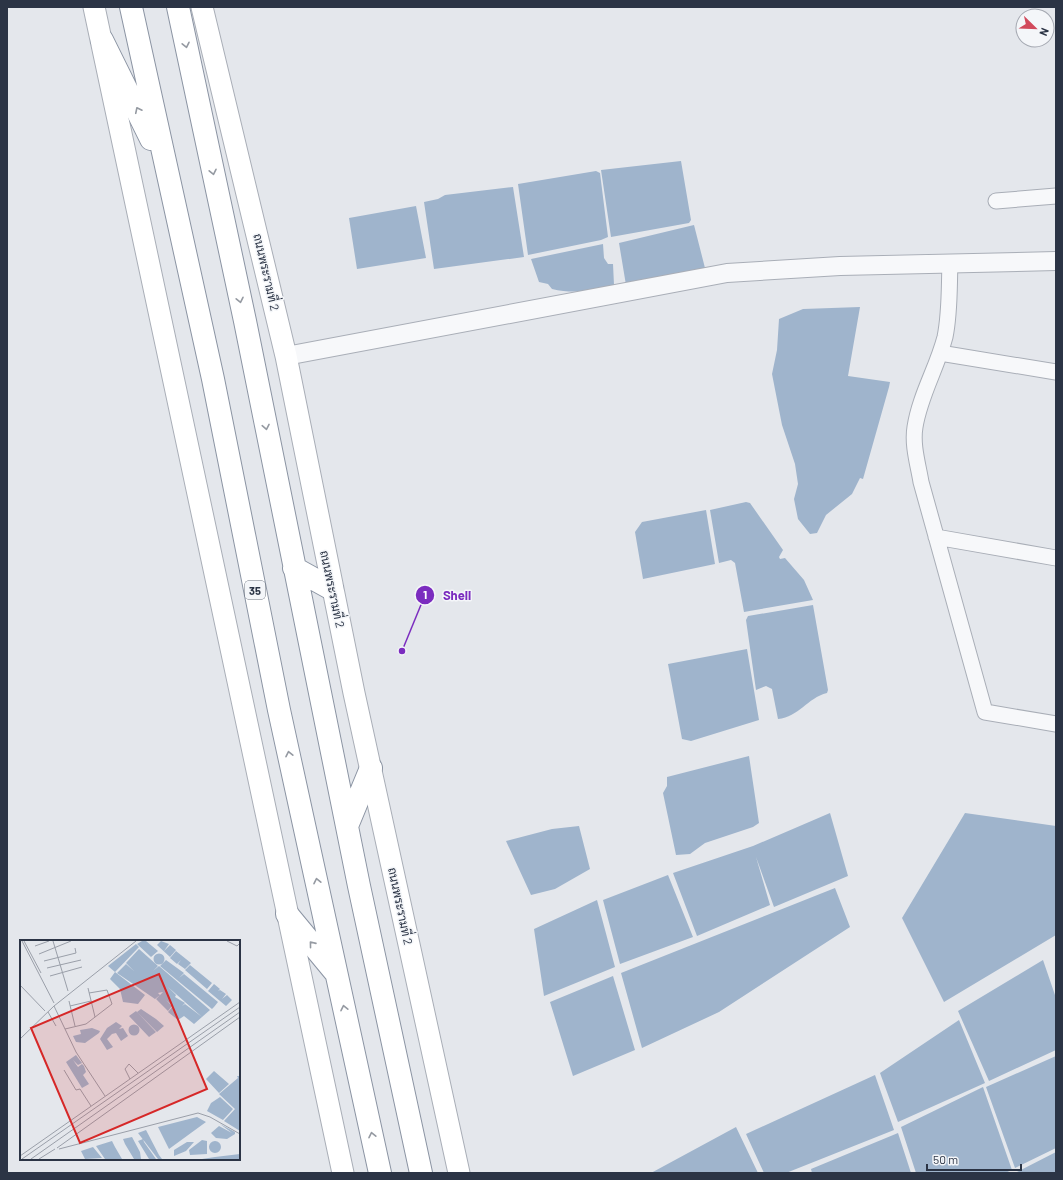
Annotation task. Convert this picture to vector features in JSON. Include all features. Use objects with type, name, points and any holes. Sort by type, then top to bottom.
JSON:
[{"type":"highway","name":"35","points":[[131,7],[213,379],[279,710],[380,1173]]},
{"type":"highway","points":[[178,7],[245,321],[347,826],[421,1173]]},
{"type":"highway","points":[[102,40],[167,170]]},
{"type":"highway","points":[[294,568],[332,589]]},
{"type":"highway","points":[[347,826],[371,768]]},
{"type":"highway","points":[[287,914],[337,974]]},
{"type":"main road","points":[[94,7],[343,1173]]},
{"type":"main road","name":"ถนนพระรามที่ 2","points":[[202,7],[286,356],[332,589],[459,1173]]},
{"type":"street","points":[[996,202],[1056,196]]},
{"type":"street","points":[[286,356],[727,273],[840,266],[1056,261]]},
{"type":"street","points":[[950,264],[948,316],[940,353],[922,400],[915,428],[915,445],[921,482],[985,712],[1056,724]]},
{"type":"street","points":[[940,353],[1056,372]]},
{"type":"street","points":[[936,537],[1056,558]]},
{"type":"water","points":[[681,161],[691,220],[689,223],[611,237],[601,170]]},
{"type":"water","points":[[596,171],[600,173],[608,237],[601,240],[528,255],[518,184]]},
{"type":"water","points":[[513,187],[524,257],[434,269],[424,202],[438,199],[445,195]]},
{"type":"water","points":[[416,206],[426,258],[357,269],[349,218]]},
{"type":"water","points":[[694,225],[705,268],[626,285],[619,243]]},
{"type":"water","points":[[603,244],[604,258],[608,264],[613,264],[614,285],[599,289],[576,292],[552,289],[548,284],[539,282],[531,259]]},
{"type":"water","points":[[860,307],[848,376],[890,382],[889,387],[863,479],[860,478],[852,494],[826,515],[817,533],[810,534],[798,519],[794,499],[798,484],[795,464],[782,425],[772,374],[777,350],[779,319],[803,309]]},
{"type":"water","points":[[746,502],[750,503],[783,550],[779,557],[780,559],[785,558],[804,580],[813,600],[744,612],[735,563],[731,560],[719,563],[710,510]]},
{"type":"water","points":[[706,510],[715,564],[643,579],[635,532],[642,522]]},
{"type":"water","points":[[813,605],[828,690],[827,693],[820,695],[792,715],[778,719],[772,689],[766,686],[756,690],[746,620],[748,616]]},
{"type":"water","points":[[747,649],[759,720],[691,741],[682,739],[668,664]]},
{"type":"water","points":[[749,756],[759,823],[753,827],[705,843],[690,854],[676,855],[663,793],[667,786],[667,777]]},
{"type":"water","points":[[830,813],[848,876],[774,907],[756,857],[770,905],[697,936],[673,873],[753,846]]},
{"type":"water","points":[[965,813],[1056,826],[1056,935],[944,1002],[902,918]]},
{"type":"water","points":[[579,826],[590,869],[555,889],[531,895],[506,841],[552,829]]},
{"type":"water","points":[[668,875],[693,937],[620,964],[603,900]]},
{"type":"water","points":[[835,888],[850,927],[719,1012],[642,1048],[621,973]]},
{"type":"water","points":[[597,900],[615,967],[544,996],[534,929]]},
{"type":"water","points":[[1043,960],[1056,998],[1056,1050],[989,1081],[958,1011]]},
{"type":"water","points":[[613,976],[635,1050],[573,1076],[550,1002]]},
{"type":"water","points":[[959,1020],[985,1083],[898,1122],[880,1073]]},
{"type":"water","points":[[1056,1056],[1056,1148],[1015,1168],[986,1087]]},
{"type":"water","points":[[875,1075],[894,1130],[786,1173],[764,1173],[746,1134]]},
{"type":"water","points":[[983,1087],[1012,1170],[1005,1173],[916,1173],[901,1127]]},
{"type":"water","points":[[736,1127],[758,1173],[651,1173]]},
{"type":"water","points":[[898,1133],[911,1173],[812,1173],[811,1169]]},
{"type":"water","points":[[1056,1152],[1056,1173],[1015,1173]]},
{"type":"place","name":"Shell","points":[[402,651]]}]
